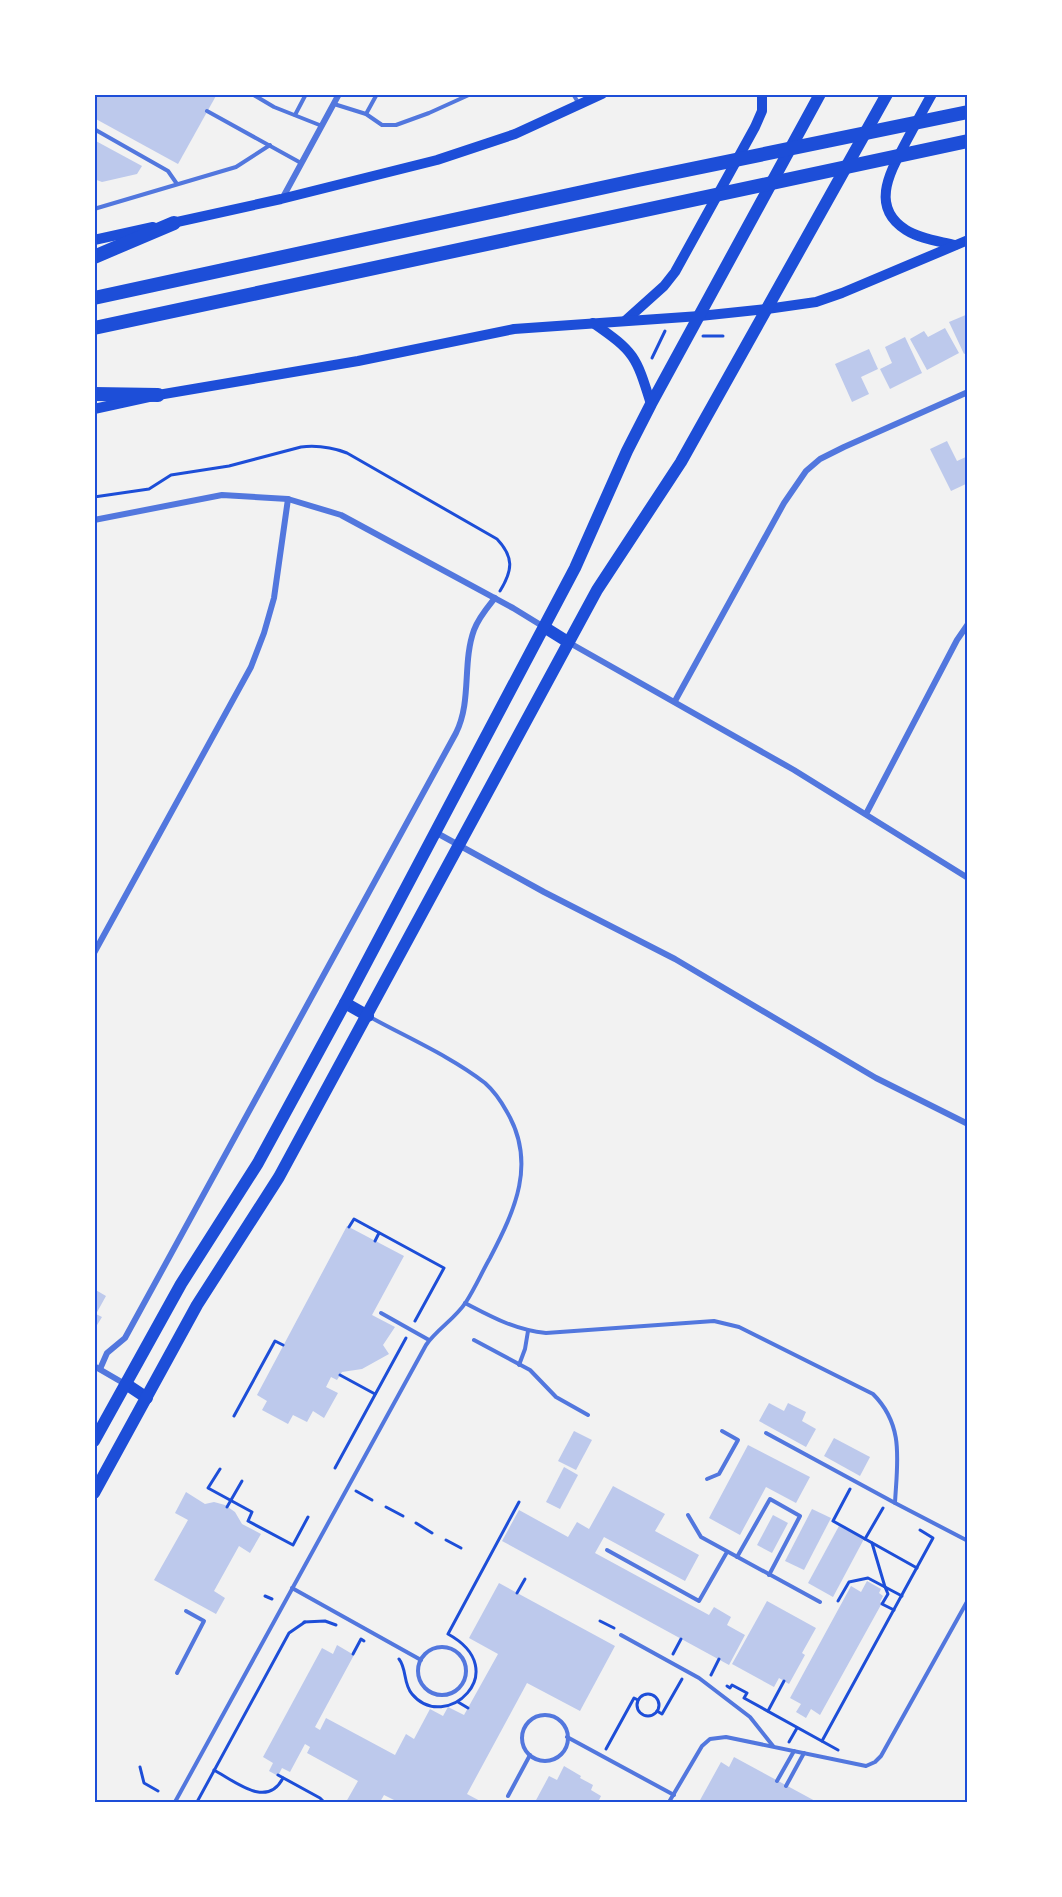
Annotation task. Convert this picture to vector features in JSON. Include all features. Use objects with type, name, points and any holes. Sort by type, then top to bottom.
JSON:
[{"type":"highway","points":[[94,298],[638,180],[968,112]]},
{"type":"highway","points":[[94,328],[968,141]]},
{"type":"highway","points":[[94,257],[174,223]]},
{"type":"highway","points":[[94,394],[158,395]]},
{"type":"main road","points":[[94,240],[282,199],[476,149],[515,135],[602,94]]},
{"type":"main road","points":[[625,321],[664,286],[675,272],[755,127],[762,111],[762,94]]},
{"type":"main road","points":[[94,1441],[180,1284],[258,1163],[345,1003],[575,568],[627,451],[651,404],[820,94]]},
{"type":"main road","points":[[94,1493],[197,1305],[279,1177],[568,642],[615,561],[676,470],[887,94]]},
{"type":"main road","points":[[932,94],[888,176],[885,196],[888,207],[899,225],[917,236],[956,245]]},
{"type":"main road","points":[[94,409],[158,395],[358,361],[514,329],[700,315],[816,302],[968,240]]},
{"type":"main road","points":[[593,323],[621,342],[635,358],[651,404]]},
{"type":"main road","points":[[544,627],[568,642]]},
{"type":"main road","points":[[345,1003],[368,1016]]},
{"type":"main road","points":[[126,1384],[147,1398]]},
{"type":"street","points":[[282,199],[339,94]]},
{"type":"street","points":[[675,701],[784,503],[806,471],[820,459],[844,447],[968,392]]},
{"type":"street","points":[[94,520],[222,495],[288,498],[340,515],[495,598],[544,627]]},
{"type":"street","points":[[94,953],[251,667],[274,598],[288,498]]},
{"type":"street","points":[[126,1384],[97,1368],[107,1353],[125,1338],[456,733],[464,712],[472,634],[480,616],[495,598]]},
{"type":"street","points":[[866,814],[957,640],[968,624]]},
{"type":"street","points":[[568,642],[675,701],[866,814],[939,862],[968,878]]},
{"type":"street","points":[[435,832],[675,959],[876,1078],[968,1124]]},
{"type":"lane","points":[[252,94],[322,126]]},
{"type":"lane","points":[[295,115],[306,94]]},
{"type":"lane","points":[[366,114],[377,94]]},
{"type":"lane","points":[[334,104],[366,114],[382,125],[396,125],[471,94]]},
{"type":"lane","points":[[573,94],[580,105]]},
{"type":"lane","points":[[207,111],[302,163]]},
{"type":"lane","points":[[94,129],[168,171],[177,184]]},
{"type":"lane","points":[[94,209],[236,167],[270,145]]},
{"type":"lane","points":[[175,1803],[429,1340],[465,1303],[506,1227],[516,1202],[521,1178],[519,1139],[512,1119],[500,1100],[486,1084],[464,1069],[368,1016]]},
{"type":"lane","points":[[465,1303],[501,1322],[528,1331],[546,1333],[714,1321],[739,1327],[873,1394],[885,1406],[891,1416],[898,1449],[895,1503]]},
{"type":"lane","points":[[381,1313],[429,1340]]},
{"type":"lane","points":[[519,1365],[528,1331]]},
{"type":"lane","points":[[474,1340],[530,1370],[556,1397],[588,1415]]},
{"type":"lane","points":[[707,1479],[719,1474],[738,1440],[722,1431]]},
{"type":"lane","points":[[766,1433],[968,1541]]},
{"type":"lane","points":[[737,1557],[770,1499],[800,1516],[770,1575]]},
{"type":"lane","points":[[688,1515],[701,1537],[820,1602]]},
{"type":"lane","points":[[607,1550],[699,1601],[727,1552]]},
{"type":"lane","points":[[292,1588],[421,1660]]},
{"type":"lane","points":[[669,1803],[696,1753],[710,1739],[726,1737],[866,1766],[875,1762],[881,1756],[968,1600]]},
{"type":"lane","points":[[177,1673],[204,1622],[186,1611]]},
{"type":"lane","points":[[621,1635],[699,1678],[750,1718],[774,1747]]},
{"type":"lane","points":[[450,1648],[462,1657],[465,1666],[466,1674],[459,1688],[446,1694],[437,1694],[429,1690],[419,1676],[418,1667],[421,1660],[433,1649],[450,1648]]},
{"type":"lane","points":[[546,1715],[557,1719],[565,1728],[567,1737],[564,1749],[554,1759],[543,1760],[530,1755],[523,1745],[522,1734],[526,1724],[536,1717],[546,1715]]},
{"type":"lane","points":[[567,1737],[674,1794]]},
{"type":"lane","points":[[777,1781],[794,1751]]},
{"type":"lane","points":[[786,1785],[804,1753]]},
{"type":"lane","points":[[508,1796],[530,1755]]},
{"type":"path","points":[[652,358],[665,331]]},
{"type":"path","points":[[701,335],[723,336]]},
{"type":"path","points":[[94,497],[149,489],[171,475],[229,466],[301,447],[335,448],[497,539],[505,548],[511,562],[505,581],[495,598]]},
{"type":"path","points":[[335,1468],[444,1268],[354,1219],[349,1227]]},
{"type":"path","points":[[375,1241],[379,1233]]},
{"type":"path","points":[[234,1416],[275,1341],[283,1345]]},
{"type":"path","points":[[340,1376],[375,1394]]},
{"type":"path","points":[[219,1469],[208,1488],[252,1512],[248,1521],[293,1545],[308,1517]]},
{"type":"path","points":[[227,1507],[242,1481]]},
{"type":"path","points":[[850,1489],[832,1521],[917,1568]]},
{"type":"path","points":[[356,1491],[372,1500]]},
{"type":"path","points":[[390,1654],[402,1664],[406,1683],[412,1694],[422,1702],[434,1706],[446,1706],[466,1696],[472,1688],[476,1668],[474,1658],[462,1642],[448,1634],[519,1502]]},
{"type":"path","points":[[386,1507],[403,1516]]},
{"type":"path","points":[[865,1539],[883,1508]]},
{"type":"path","points":[[416,1524],[432,1533]]},
{"type":"path","points":[[822,1742],[933,1538],[920,1530]]},
{"type":"path","points":[[446,1540],[461,1548]]},
{"type":"path","points":[[872,1543],[888,1594],[882,1604],[894,1610]]},
{"type":"path","points":[[838,1601],[849,1582],[868,1578],[902,1596]]},
{"type":"path","points":[[517,1593],[525,1579]]},
{"type":"path","points":[[265,1596],[272,1599]]},
{"type":"path","points":[[197,1803],[289,1633],[305,1622],[326,1621],[342,1628]]},
{"type":"path","points":[[352,1654],[361,1639],[370,1644]]},
{"type":"path","points":[[673,1654],[681,1639]]},
{"type":"path","points":[[711,1675],[719,1659]]},
{"type":"path","points":[[657,1711],[662,1714],[686,1671]]},
{"type":"path","points":[[721,1681],[730,1688],[732,1685],[747,1693],[744,1698],[840,1751]]},
{"type":"path","points":[[768,1711],[784,1681]]},
{"type":"path","points":[[602,1756],[634,1698],[638,1700],[647,1694],[653,1696],[658,1702],[657,1711]]},
{"type":"path","points":[[638,1700],[637,1706],[642,1715],[649,1716],[657,1711]]},
{"type":"path","points":[[458,1702],[468,1708]]},
{"type":"path","points":[[140,1767],[144,1783],[158,1791]]},
{"type":"path","points":[[214,1770],[255,1792],[264,1793],[274,1790],[283,1778]]},
{"type":"path","points":[[279,1775],[320,1798],[324,1803]]},
{"type":"building","points":[[94,94],[217,94],[178,164],[94,118]]},
{"type":"building","points":[[94,140],[142,166],[137,174],[102,182],[94,179]]},
{"type":"building","points":[[968,314],[968,352],[964,354],[949,322]]},
{"type":"building","points":[[945,328],[959,353],[927,370],[910,339],[924,331],[928,337]]},
{"type":"building","points":[[905,337],[922,373],[890,389],[880,369],[892,363],[885,347]]},
{"type":"building","points":[[869,349],[878,369],[861,377],[869,394],[852,402],[835,364]]},
{"type":"building","points":[[947,441],[957,461],[968,456],[968,483],[951,491],[930,449]]},
{"type":"building","points":[[347,1226],[404,1256],[372,1315],[395,1327],[383,1345],[389,1354],[362,1369],[342,1372],[337,1380],[331,1377],[326,1387],[338,1393],[324,1418],[313,1411],[307,1422],[293,1415],[288,1424],[262,1410],[267,1401],[257,1395]]},
{"type":"building","points":[[94,1289],[106,1296],[96,1314],[102,1317],[94,1330]]},
{"type":"building","points":[[769,1403],[784,1411],[788,1403],[806,1412],[802,1421],[816,1429],[806,1447],[759,1421]]},
{"type":"building","points":[[574,1431],[592,1440],[576,1470],[558,1461]]},
{"type":"building","points":[[834,1438],[870,1457],[860,1476],[824,1456]]},
{"type":"building","points":[[748,1445],[810,1477],[796,1503],[766,1487],[740,1535],[709,1518]]},
{"type":"building","points":[[564,1467],[578,1475],[560,1509],[546,1502]]},
{"type":"building","points":[[613,1486],[665,1514],[655,1531],[699,1555],[685,1581],[604,1537],[595,1553],[709,1615],[714,1607],[731,1617],[727,1625],[745,1635],[729,1665],[502,1541],[519,1510],[568,1537],[577,1522],[589,1529]]},
{"type":"building","points":[[186,1492],[205,1504],[214,1502],[225,1505],[235,1512],[242,1524],[261,1534],[250,1553],[239,1546],[214,1591],[225,1598],[216,1614],[154,1580],[188,1520],[175,1513]]},
{"type":"building","points":[[812,1509],[831,1518],[804,1570],[785,1561]]},
{"type":"building","points":[[773,1515],[788,1523],[772,1553],[757,1545]]},
{"type":"building","points":[[839,1526],[864,1539],[833,1597],[808,1583]]},
{"type":"building","points":[[867,1581],[881,1589],[879,1593],[883,1596],[880,1602],[882,1603],[820,1715],[811,1709],[806,1718],[796,1712],[801,1704],[790,1698],[851,1586],[861,1592]]},
{"type":"building","points":[[499,1583],[615,1646],[580,1711],[527,1683],[467,1794],[482,1802],[398,1802],[384,1795],[380,1802],[346,1802],[358,1781],[307,1753],[310,1747],[305,1744],[290,1772],[282,1768],[278,1776],[269,1771],[273,1763],[263,1757],[322,1648],[333,1654],[337,1645],[354,1655],[315,1727],[320,1730],[326,1718],[395,1755],[406,1734],[414,1739],[430,1709],[443,1716],[448,1707],[464,1715],[498,1654],[469,1638]]},
{"type":"building","points":[[767,1601],[816,1628],[802,1653],[805,1655],[789,1684],[779,1678],[774,1687],[732,1664]]},
{"type":"building","points":[[734,1757],[817,1802],[699,1802],[721,1762],[729,1767]]},
{"type":"building","points":[[564,1766],[593,1785],[591,1790],[601,1796],[598,1802],[535,1802],[549,1776],[557,1780]]}]
